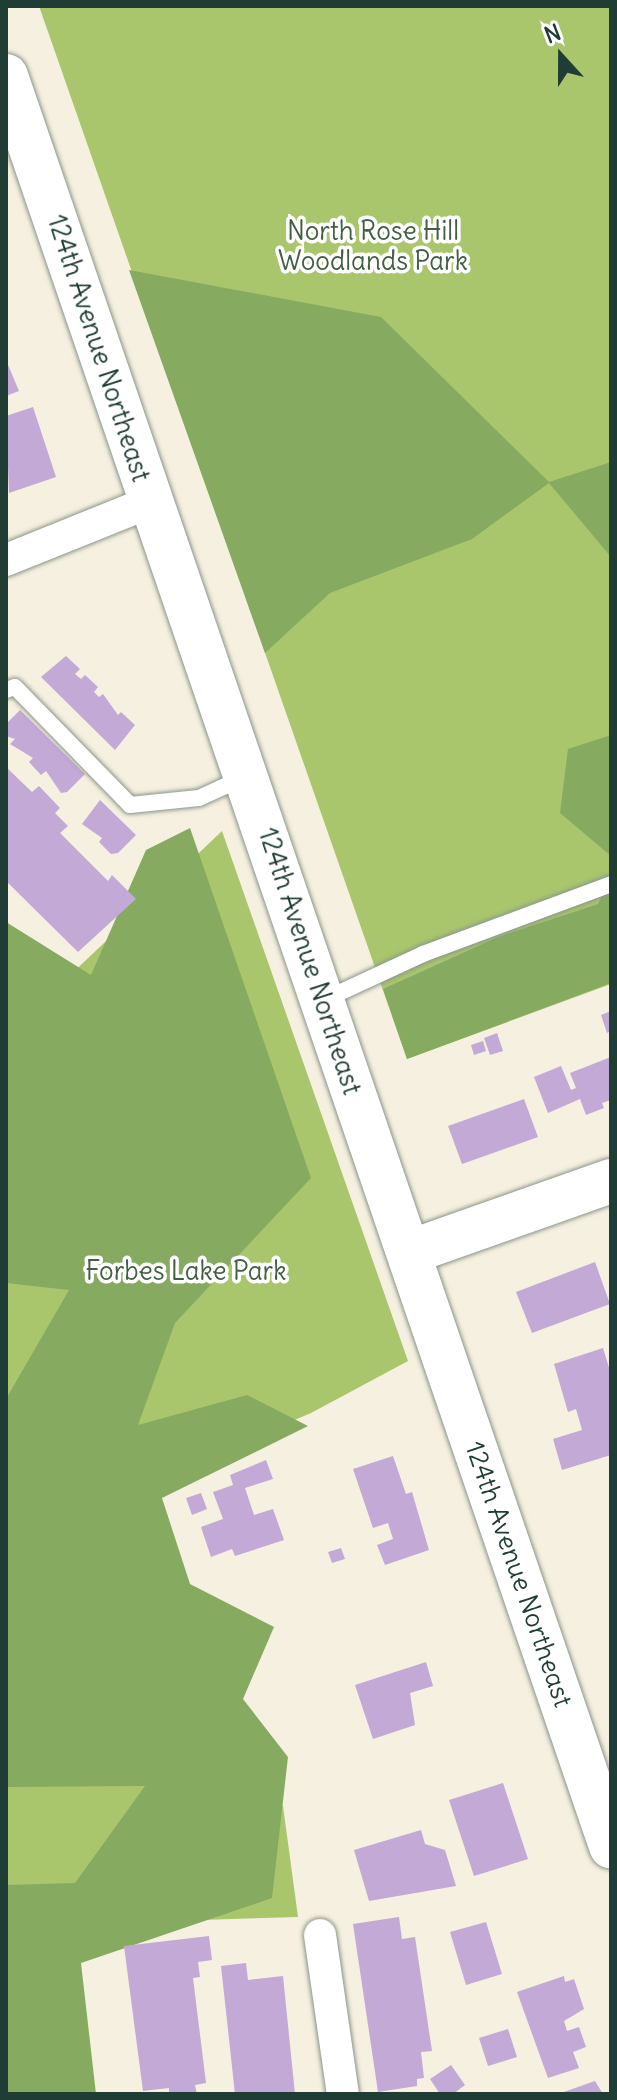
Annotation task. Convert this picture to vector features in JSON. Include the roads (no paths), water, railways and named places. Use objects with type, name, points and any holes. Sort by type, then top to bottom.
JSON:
[{"type":"main road","name":"124th Avenue Northeast","points":[[6,76],[91,314],[150,502],[249,775],[322,1001],[611,1846]]},
{"type":"main road","points":[[410,1252],[611,1181]]},
{"type":"street","points":[[6,560],[150,502]]},
{"type":"street","points":[[320,1935],[343,2094]]},
{"type":"lane","points":[[6,690],[15,687],[130,805],[199,798],[249,775]]},
{"type":"lane","points":[[322,1001],[423,954],[611,884]]},
{"type":"park label","name":"North Rose Hill Woodlands Park","points":[[373,246]]},
{"type":"park label","name":"Forbes Lake Park","points":[[186,1271]]}]
